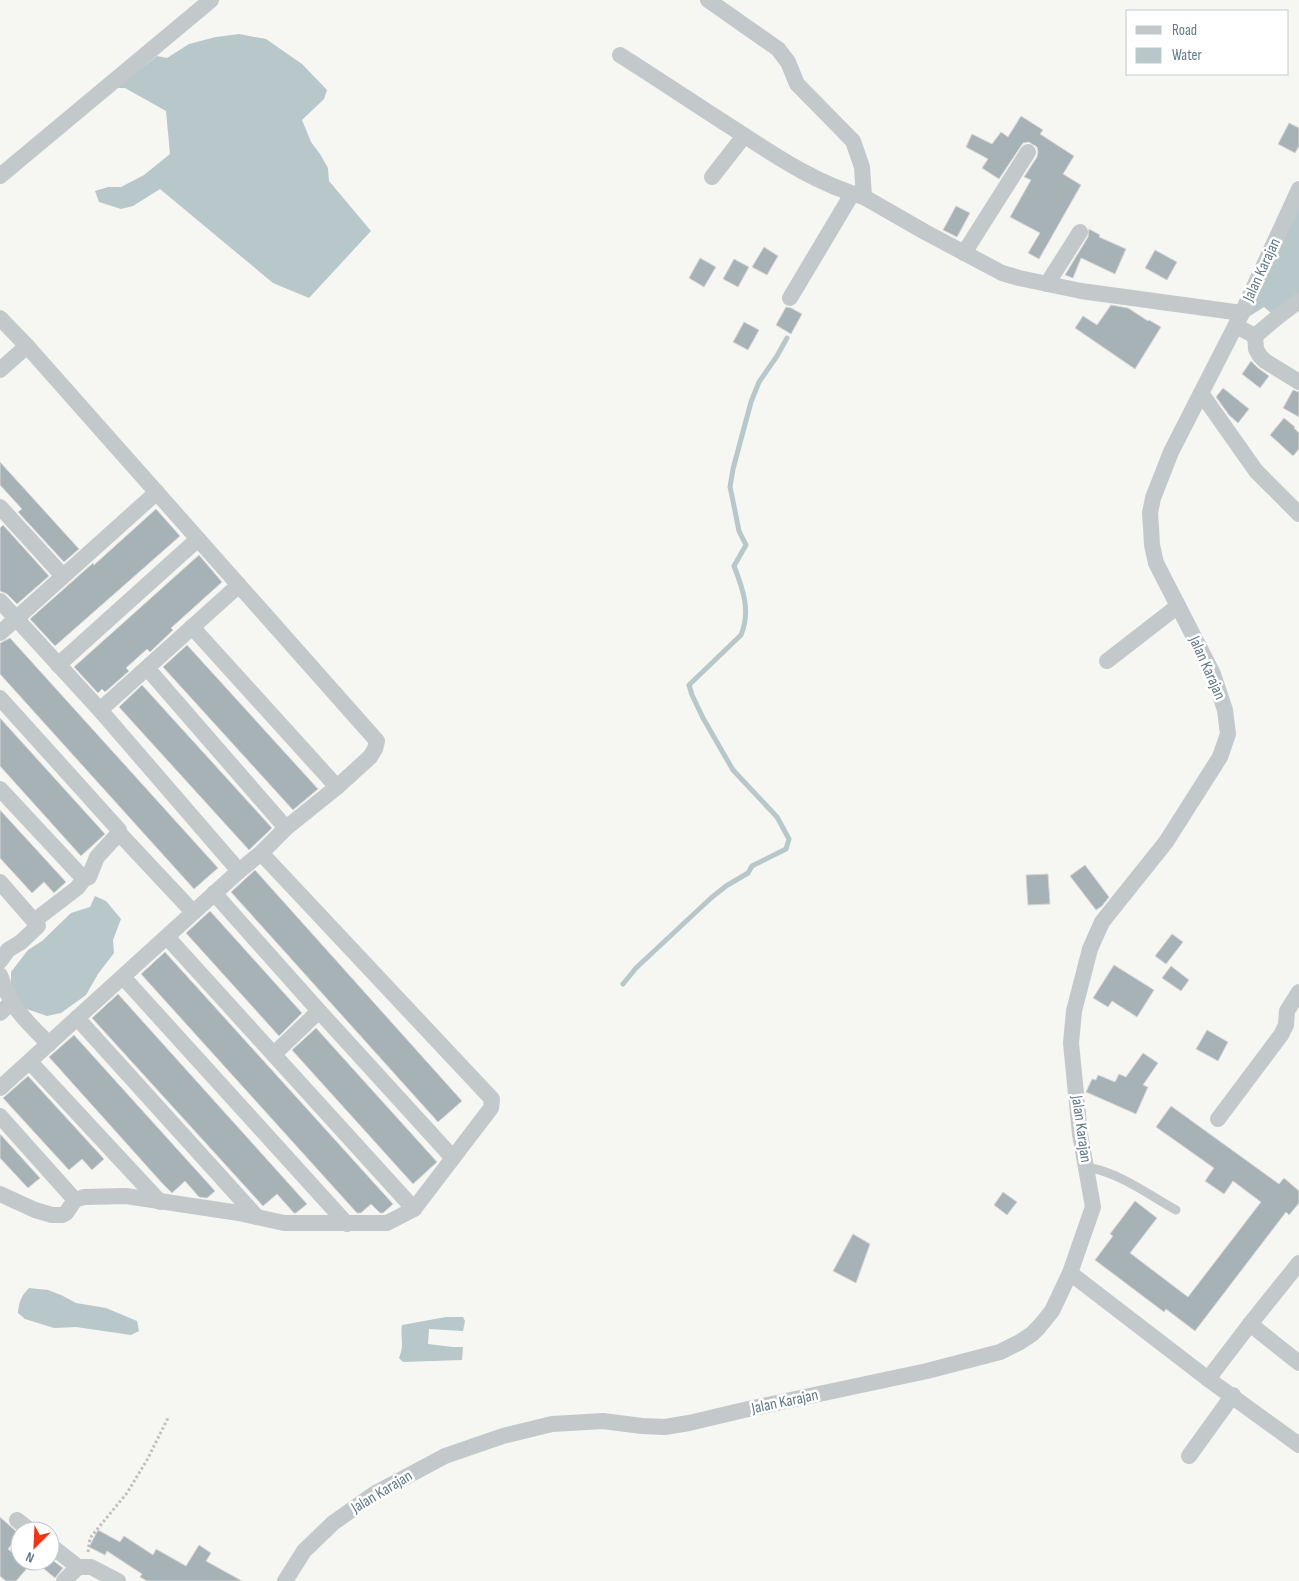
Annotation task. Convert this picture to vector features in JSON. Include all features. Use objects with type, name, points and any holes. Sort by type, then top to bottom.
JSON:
[{"type":"street","points":[[0,176],[211,0]]},
{"type":"street","points":[[708,0],[778,49],[788,62],[797,84],[853,141],[862,166],[858,195],[790,298]]},
{"type":"street","points":[[620,55],[775,155],[809,174],[858,195],[1002,273],[1081,291],[1239,319],[1255,336],[1256,349],[1260,356],[1299,382]]},
{"type":"street","points":[[712,177],[744,136]]},
{"type":"street","points":[[964,252],[1028,152]]},
{"type":"street","name":"Jalan Karajan","points":[[285,1581],[304,1551],[333,1523],[374,1494],[445,1456],[503,1436],[552,1424],[603,1421],[665,1427],[689,1424],[744,1410],[927,1371],[1000,1352],[1032,1334],[1052,1311],[1070,1273],[1093,1207],[1080,1134],[1070,1043],[1074,1011],[1090,949],[1102,922],[1166,842],[1220,757],[1228,734],[1225,710],[1213,674],[1156,563],[1152,545],[1150,513],[1153,498],[1171,452],[1239,319],[1299,189]]},
{"type":"street","points":[[1046,284],[1080,232]]},
{"type":"street","points":[[1255,336],[1299,301]]},
{"type":"street","points":[[0,318],[27,346],[377,741],[370,757],[337,787],[286,828],[261,853],[214,893],[0,1088]]},
{"type":"street","points":[[0,370],[27,346]]},
{"type":"street","points":[[1202,393],[1256,471],[1299,514]]},
{"type":"street","points":[[0,632],[157,492]]},
{"type":"street","points":[[0,507],[63,576]]},
{"type":"street","points":[[58,665],[198,539]]},
{"type":"street","points":[[100,710],[239,585]]},
{"type":"street","points":[[0,601],[100,710],[239,871]]},
{"type":"street","points":[[1107,661],[1178,606]]},
{"type":"street","points":[[192,627],[337,787]]},
{"type":"street","points":[[146,668],[286,828]]},
{"type":"street","points":[[0,698],[119,830],[119,833],[193,912]]},
{"type":"street","points":[[0,789],[84,879]]},
{"type":"street","points":[[34,921],[76,888],[84,879],[89,877],[96,857],[119,833]]},
{"type":"street","points":[[0,1194],[35,1210],[52,1215],[66,1213],[75,1200],[84,1197],[126,1196],[284,1223],[386,1223],[414,1209],[454,1158],[491,1108],[492,1099],[261,853]]},
{"type":"street","points":[[0,882],[38,926],[21,942],[8,950],[0,961]]},
{"type":"street","points":[[214,893],[454,1158]]},
{"type":"street","points":[[167,937],[414,1209]]},
{"type":"street","points":[[0,975],[6,1008],[20,1016],[49,1044]]},
{"type":"street","points":[[123,977],[347,1224]]},
{"type":"street","points":[[1218,1119],[1281,1035],[1286,1025],[1287,1011],[1299,992]]},
{"type":"street","points":[[274,1054],[319,1011]]},
{"type":"street","points":[[77,1018],[257,1217]]},
{"type":"street","points":[[30,1062],[160,1202]]},
{"type":"street","points":[[0,1116],[75,1200]]},
{"type":"street","points":[[1208,1379],[1250,1324],[1293,1282],[1299,1263]]},
{"type":"street","points":[[1070,1273],[1208,1379],[1299,1445]]},
{"type":"street","points":[[1250,1324],[1299,1363]]},
{"type":"street","points":[[1189,1456],[1233,1396]]},
{"type":"street","points":[[60,1551],[85,1567],[118,1581]]},
{"type":"street","points":[[64,1581],[85,1567]]},
{"type":"lane","points":[[1087,1166],[1114,1174],[1176,1210]]},
{"type":"path","points":[[85,1567],[90,1538],[127,1492],[147,1460],[169,1416]]},
{"type":"water","points":[[239,34],[266,39],[302,64],[327,90],[324,99],[302,120],[311,142],[328,168],[329,181],[371,231],[309,298],[273,283],[160,189],[133,206],[121,209],[99,202],[95,191],[108,187],[121,187],[144,175],[170,154],[166,111],[125,88],[111,88],[157,56],[167,58],[189,44],[216,37]]},
{"type":"water","points":[[1299,206],[1299,296],[1271,313],[1264,307],[1245,319]]},
{"type":"water","points":[[95,896],[106,901],[121,919],[113,940],[114,953],[98,974],[86,995],[61,1013],[47,1016],[24,1008],[11,991],[11,972],[28,950],[42,941],[71,913],[90,907]]},
{"type":"water","points":[[29,1288],[48,1290],[76,1303],[106,1308],[137,1321],[139,1331],[131,1335],[76,1327],[54,1328],[25,1319],[18,1313],[18,1309],[22,1297]]},
{"type":"water","points":[[446,1317],[463,1317],[465,1321],[463,1331],[429,1329],[428,1344],[463,1347],[462,1360],[403,1362],[399,1358],[402,1349],[402,1325]]},
{"type":"building","points":[[1021,116],[1043,130],[1040,134],[1074,156],[1063,174],[1081,185],[1039,259],[1028,253],[1040,233],[1010,217],[1031,180],[1024,177],[1037,157],[1037,147],[1029,142],[1023,143],[999,179],[982,168],[988,159],[966,147],[972,134],[992,144],[1001,132],[1008,137]]},
{"type":"building","points":[[1289,123],[1299,128],[1299,146],[1295,153],[1278,144]]},
{"type":"building","points":[[956,206],[970,213],[957,237],[943,230]]},
{"type":"building","points":[[1089,229],[1100,235],[1099,237],[1126,249],[1115,274],[1081,258],[1073,278],[1065,275],[1088,237]]},
{"type":"building","points":[[764,247],[778,256],[767,275],[752,267]]},
{"type":"building","points":[[1155,250],[1177,262],[1167,280],[1145,268]]},
{"type":"building","points":[[700,258],[716,267],[704,287],[689,278]]},
{"type":"building","points":[[734,259],[749,267],[738,287],[723,279]]},
{"type":"building","points":[[1111,305],[1128,308],[1161,327],[1135,369],[1075,328],[1083,316],[1097,325]]},
{"type":"building","points":[[786,307],[802,314],[791,334],[776,325]]},
{"type":"building","points":[[744,322],[759,330],[748,350],[733,342]]},
{"type":"building","points":[[1251,361],[1269,376],[1260,388],[1242,374]]},
{"type":"building","points":[[1223,388],[1249,409],[1238,423],[1229,415],[1216,397]]},
{"type":"building","points":[[1293,390],[1299,392],[1299,417],[1283,408]]},
{"type":"building","points":[[1284,418],[1299,433],[1299,449],[1293,456],[1270,435]]},
{"type":"building","points":[[0,462],[79,549],[64,562],[18,512],[22,509],[0,485]]},
{"type":"building","points":[[156,509],[180,536],[55,646],[30,619]]},
{"type":"building","points":[[3,525],[49,576],[17,604],[7,594],[0,591],[0,528]]},
{"type":"building","points":[[199,555],[222,582],[171,628],[173,630],[150,652],[147,649],[126,668],[129,671],[105,692],[102,689],[98,693],[74,667]]},
{"type":"building","points":[[10,638],[218,868],[194,889],[0,674],[0,643]]},
{"type":"building","points":[[187,645],[318,789],[293,810],[163,667]]},
{"type":"building","points":[[142,685],[272,828],[249,850],[119,707]]},
{"type":"building","points":[[0,718],[105,834],[81,856],[0,766]]},
{"type":"building","points":[[0,810],[66,882],[54,893],[44,882],[32,893],[0,858]]},
{"type":"building","points":[[1085,865],[1109,897],[1096,910],[1070,876]]},
{"type":"building","points":[[255,870],[462,1101],[438,1122],[231,892]]},
{"type":"building","points":[[1048,874],[1050,904],[1028,905],[1026,875]]},
{"type":"building","points":[[210,911],[302,1013],[279,1036],[186,933]]},
{"type":"building","points":[[1172,934],[1183,942],[1166,964],[1155,956]]},
{"type":"building","points":[[165,952],[393,1204],[383,1213],[380,1213],[371,1204],[361,1213],[357,1213],[141,974]]},
{"type":"building","points":[[1114,965],[1154,990],[1137,1017],[1112,1001],[1108,1007],[1093,998]]},
{"type":"building","points":[[1171,966],[1189,980],[1181,991],[1162,978]]},
{"type":"building","points":[[118,994],[307,1204],[294,1213],[277,1194],[263,1206],[92,1018]]},
{"type":"building","points":[[316,1028],[437,1162],[413,1184],[292,1050]]},
{"type":"building","points":[[1207,1030],[1228,1042],[1218,1061],[1196,1049]]},
{"type":"building","points":[[74,1035],[215,1191],[207,1198],[199,1197],[185,1181],[172,1193],[49,1057]]},
{"type":"building","points":[[1143,1053],[1158,1063],[1143,1085],[1148,1087],[1136,1114],[1086,1092],[1092,1079],[1096,1080],[1098,1075],[1115,1082],[1119,1074],[1126,1077]]},
{"type":"building","points":[[28,1076],[104,1159],[92,1170],[82,1159],[69,1170],[3,1098]]},
{"type":"building","points":[[1171,1106],[1279,1184],[1284,1178],[1299,1191],[1299,1203],[1289,1215],[1286,1212],[1195,1331],[1166,1309],[1164,1312],[1095,1260],[1113,1236],[1110,1234],[1135,1201],[1157,1218],[1130,1253],[1188,1297],[1261,1202],[1233,1181],[1224,1194],[1205,1181],[1214,1168],[1156,1127]]},
{"type":"building","points":[[0,1134],[40,1178],[28,1188],[0,1158]]},
{"type":"building","points":[[1003,1192],[1017,1202],[1007,1215],[994,1205]]},
{"type":"building","points":[[853,1234],[870,1244],[856,1283],[833,1271]]},
{"type":"building","points":[[0,1517],[10,1526],[10,1546],[8,1549],[10,1551],[10,1571],[25,1571],[16,1581],[6,1581],[0,1576]]},
{"type":"building","points":[[98,1530],[120,1542],[124,1536],[153,1555],[156,1549],[186,1566],[199,1545],[211,1553],[206,1561],[242,1581],[147,1581],[140,1577],[142,1574],[107,1551],[105,1555],[89,1547]]},
{"type":"building","points":[[60,1566],[63,1568],[55,1578],[47,1571],[60,1571]]},
{"type":"waterway","points":[[623,984],[636,968],[711,898],[726,886],[748,873],[752,866],[786,849],[789,839],[777,817],[733,770],[703,718],[689,685],[741,635],[744,626],[745,600],[734,566],[746,545],[739,531],[730,487],[751,402],[759,382],[787,338]]}]
